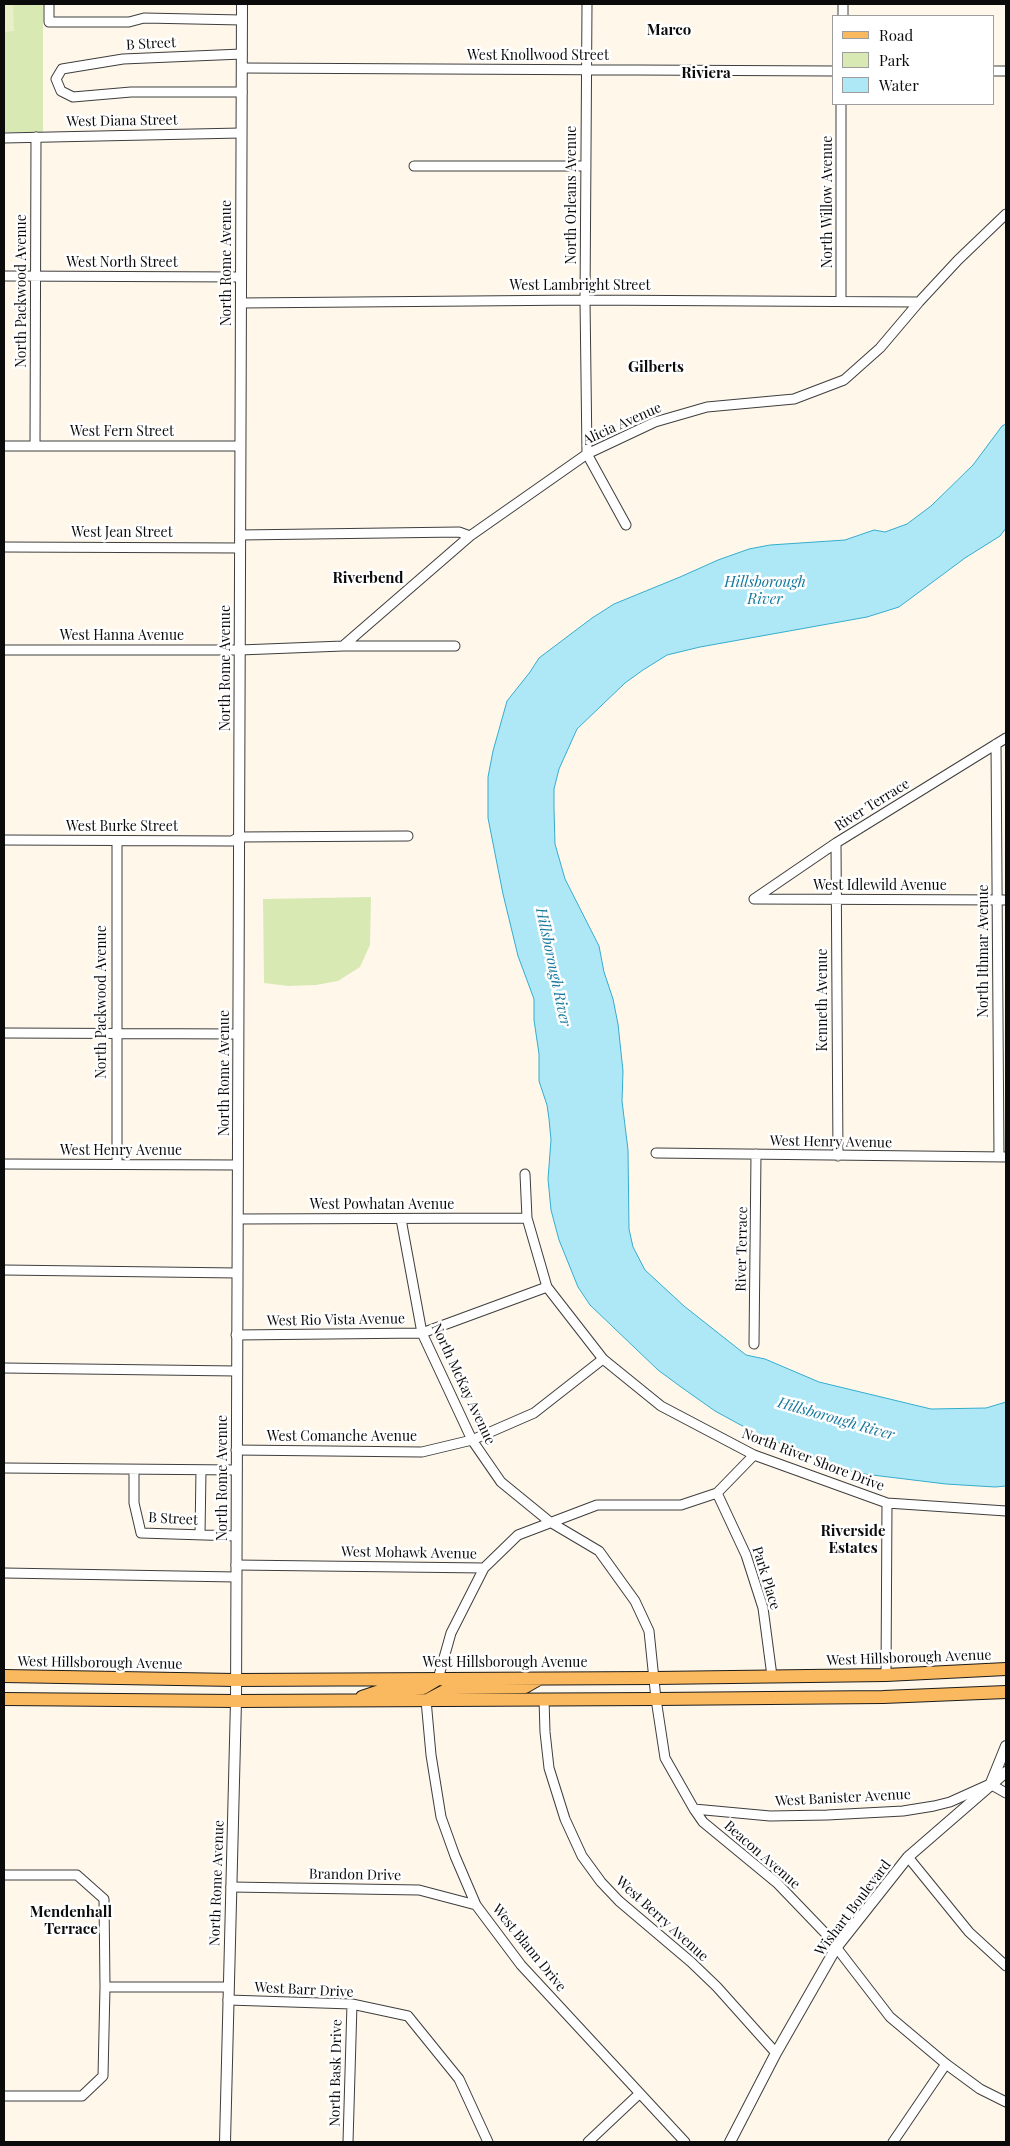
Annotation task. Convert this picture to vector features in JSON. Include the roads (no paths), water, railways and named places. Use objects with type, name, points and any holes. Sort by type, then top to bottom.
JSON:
[{"type":"main road","name":"West Hillsborough Avenue","points":[[4,1676],[236,1680],[654,1678],[886,1675],[1006,1669]]},
{"type":"main road","points":[[4,1686],[18,1683],[32,1676]]},
{"type":"main road","points":[[353,1701],[386,1689],[423,1688],[438,1678]]},
{"type":"main road","points":[[426,1700],[450,1688],[525,1687],[541,1678]]},
{"type":"main road","points":[[4,1699],[353,1701],[656,1699],[883,1697],[1006,1692]]},
{"type":"street","points":[[49,4],[49,22],[129,22],[144,18],[242,20]]},
{"type":"street","name":"North Rome Avenue","points":[[224,2142],[236,1701],[242,4]]},
{"type":"street","name":"North Orleans Avenue","points":[[587,4],[585,300],[587,454],[626,525]]},
{"type":"street","name":"B Street","points":[[242,54],[123,59],[62,69],[56,79],[61,91],[73,97],[131,92],[242,92]]},
{"type":"street","name":"West Knollwood Street","points":[[242,68],[832,71]]},
{"type":"street","name":"North Willow Avenue","points":[[841,300],[842,105]]},
{"type":"street","name":"West Diana Street","points":[[4,138],[241,133]]},
{"type":"street","name":"North Packwood Avenue","points":[[35,446],[36,137]]},
{"type":"street","points":[[414,166],[586,166]]},
{"type":"street","name":"Alicia Avenue","points":[[343,646],[470,536],[587,454],[654,422],[707,407],[794,399],[828,388],[844,380],[880,348],[919,302],[971,247],[1006,214]]},
{"type":"street","name":"West North Street","points":[[4,276],[241,277]]},
{"type":"street","name":"West Lambright Street","points":[[241,302],[841,300],[919,302]]},
{"type":"street","name":"West Fern Street","points":[[4,446],[240,446]]},
{"type":"street","points":[[240,535],[458,532],[470,536]]},
{"type":"street","name":"West Jean Street","points":[[4,547],[240,548]]},
{"type":"street","points":[[240,650],[343,646],[455,646]]},
{"type":"street","name":"West Hanna Avenue","points":[[4,650],[240,650]]},
{"type":"street","name":"River Terrace","points":[[754,898],[836,843],[1006,738]]},
{"type":"street","name":"North Ithmar Avenue","points":[[996,744],[1002,900],[1003,1157]]},
{"type":"street","name":"West Burke Street","points":[[4,840],[232,841],[239,838],[408,836]]},
{"type":"street","name":"North Packwood Avenue","points":[[117,841],[117,1164]]},
{"type":"street","name":"Kenneth Avenue","points":[[836,843],[838,1156]]},
{"type":"street","name":"West Idlewild Avenue","points":[[754,898],[1002,900]]},
{"type":"street","points":[[4,1033],[238,1034]]},
{"type":"street","name":"West Henry Avenue","points":[[656,1153],[1003,1157]]},
{"type":"street","name":"River Terrace","points":[[754,1344],[756,1154]]},
{"type":"street","name":"West Henry Avenue","points":[[4,1164],[238,1164]]},
{"type":"street","name":"North River Shore Drive","points":[[524,1174],[527,1218],[547,1287],[603,1359],[661,1406],[754,1455],[887,1503],[1006,1510]]},
{"type":"street","name":"West Powhatan Avenue","points":[[238,1219],[527,1218]]},
{"type":"street","name":"North McKay Avenue","points":[[400,1219],[422,1333],[472,1440],[500,1482],[550,1522],[599,1551],[635,1601],[649,1631],[656,1699]]},
{"type":"street","points":[[4,1270],[238,1273]]},
{"type":"street","name":"West Rio Vista Avenue","points":[[236,1335],[422,1333],[547,1287]]},
{"type":"street","name":"West Comanche Avenue","points":[[236,1450],[422,1452],[472,1440],[534,1413],[603,1359]]},
{"type":"street","points":[[4,1368],[236,1370]]},
{"type":"street","name":"West Mohawk Avenue","points":[[236,1565],[484,1568],[518,1535],[597,1506],[681,1505],[717,1493],[754,1455]]},
{"type":"street","points":[[4,1468],[237,1470]]},
{"type":"street","name":"B Street","points":[[134,1470],[134,1503],[141,1533],[236,1536]]},
{"type":"street","points":[[200,1535],[201,1470]]},
{"type":"street","name":"Park Place","points":[[717,1493],[746,1555],[763,1608],[772,1676]]},
{"type":"street","points":[[886,1675],[887,1503]]},
{"type":"street","points":[[438,1678],[451,1633],[484,1568]]},
{"type":"street","points":[[4,1573],[236,1577]]},
{"type":"street","name":"West Berry Avenue","points":[[544,1699],[549,1768],[564,1819],[582,1856],[601,1882],[619,1901],[691,1962],[717,1987],[776,2054]]},
{"type":"street","name":"Beacon Avenue","points":[[656,1699],[666,1758],[703,1822],[777,1883],[826,1934],[890,2017],[946,2064],[980,2089],[1006,2102]]},
{"type":"street","name":"West Blann Drive","points":[[426,1700],[431,1755],[441,1817],[476,1905],[521,1965],[685,2142]]},
{"type":"street","points":[[1006,1746],[990,1784],[1006,1793]]},
{"type":"street","name":"Wishart Boulevard","points":[[730,2142],[776,2054],[836,1948],[908,1857],[1006,1772]]},
{"type":"street","name":"West Banister Avenue","points":[[694,1809],[770,1816],[827,1816],[903,1811],[950,1802],[990,1784]]},
{"type":"street","points":[[908,1857],[969,1932],[1006,1966]]},
{"type":"street","points":[[4,1874],[76,1875],[104,1900],[105,1987],[103,2076],[82,2096],[4,2096]]},
{"type":"street","name":"Brandon Drive","points":[[231,1887],[419,1890],[476,1905]]},
{"type":"street","points":[[105,1987],[228,1987]]},
{"type":"street","name":"West Barr Drive","points":[[228,2000],[352,2004],[408,2016],[458,2079],[488,2142]]},
{"type":"street","name":"North Bask Drive","points":[[348,2142],[352,2004]]},
{"type":"street","points":[[893,2142],[946,2064]]},
{"type":"street","points":[[588,2142],[640,2094]]},
{"type":"water","name":"Hillsborough River","points":[[1006,424],[1006,528],[1000,536],[965,558],[899,607],[867,617],[700,647],[667,655],[625,683],[577,729],[559,769],[554,789],[555,844],[565,879],[599,946],[618,1024],[623,1071],[622,1101],[628,1150],[629,1229],[633,1247],[645,1270],[684,1306],[746,1355],[765,1359],[819,1382],[931,1409],[986,1408],[1006,1402],[1006,1486],[995,1487],[946,1484],[856,1473],[759,1435],[715,1411],[658,1370],[590,1305],[578,1287],[559,1240],[551,1210],[548,1179],[551,1140],[547,1105],[539,1081],[539,1054],[534,1020],[534,999],[518,956],[503,894],[488,818],[488,777],[507,701],[539,658],[592,618],[614,604],[718,560],[749,549],[770,545],[845,540],[874,530],[885,532],[907,524],[931,506],[973,465],[1002,426]]},
{"type":"district","name":"Marco","points":[[669,30]]},
{"type":"district","name":"Riviera","points":[[706,73]]},
{"type":"district","name":"Gilberts","points":[[656,367]]},
{"type":"district","name":"Riverbend","points":[[368,578]]},
{"type":"district","name":"Riverside Estates","points":[[853,1540]]},
{"type":"district","name":"Mendenhall Terrace","points":[[71,1920]]}]
